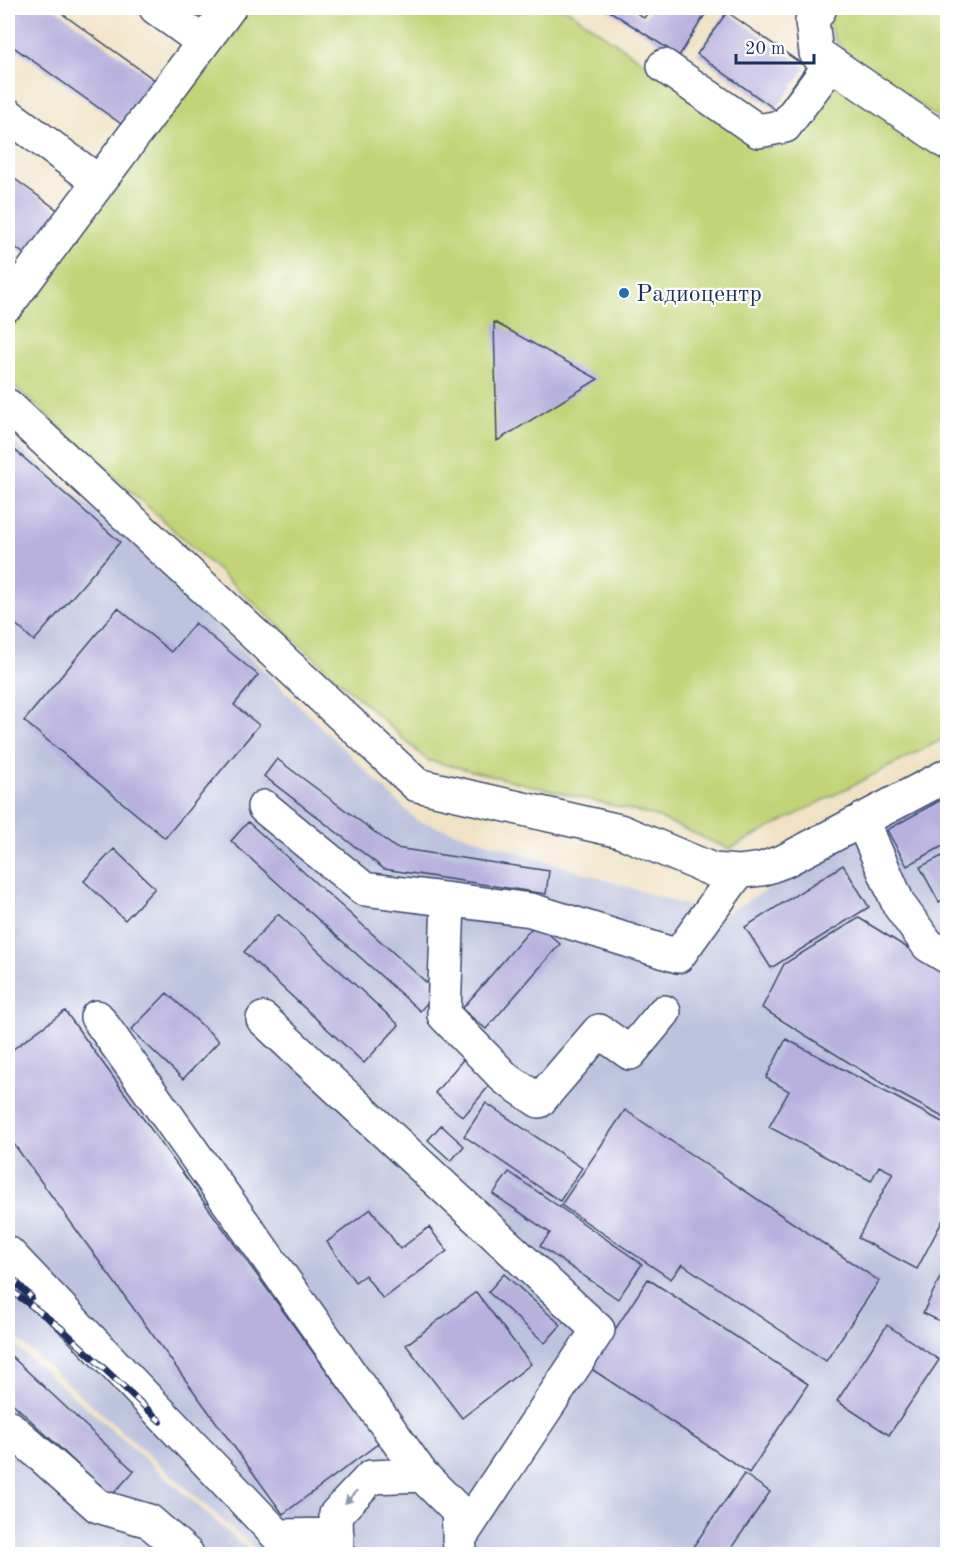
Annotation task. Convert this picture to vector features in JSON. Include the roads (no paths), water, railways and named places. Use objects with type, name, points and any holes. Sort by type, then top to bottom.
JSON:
[{"type":"street","points":[[156,8],[203,42]]},
{"type":"street","points":[[8,304],[229,8]]},
{"type":"street","points":[[820,8],[812,21],[816,53],[948,143]]},
{"type":"street","points":[[664,66],[758,130],[784,126],[831,64]]},
{"type":"street","points":[[8,115],[99,182]]},
{"type":"street","points":[[8,406],[417,785],[620,831],[713,870],[738,872],[762,869],[784,861],[948,775]]},
{"type":"street","points":[[264,807],[364,889],[531,910],[678,956],[738,872]]},
{"type":"street","points":[[862,820],[899,905],[928,945],[948,957]]},
{"type":"street","points":[[448,900],[444,1015],[505,1078],[539,1101],[599,1031],[630,1053],[664,1011]]},
{"type":"street","points":[[97,1017],[422,1475],[458,1510],[459,1547]]},
{"type":"street","points":[[263,1019],[598,1330],[459,1547]]},
{"type":"street","points":[[8,1253],[278,1536],[337,1545],[336,1514],[371,1477],[422,1475]]},
{"type":"street","points":[[8,1426],[98,1506],[149,1521],[187,1554]]},
{"type":"railway","points":[[8,1274],[31,1297]]},
{"type":"railway","points":[[8,1288],[61,1328],[160,1421]]},
{"type":"place","name":"Радиоцентр","points":[[624,293]]}]
